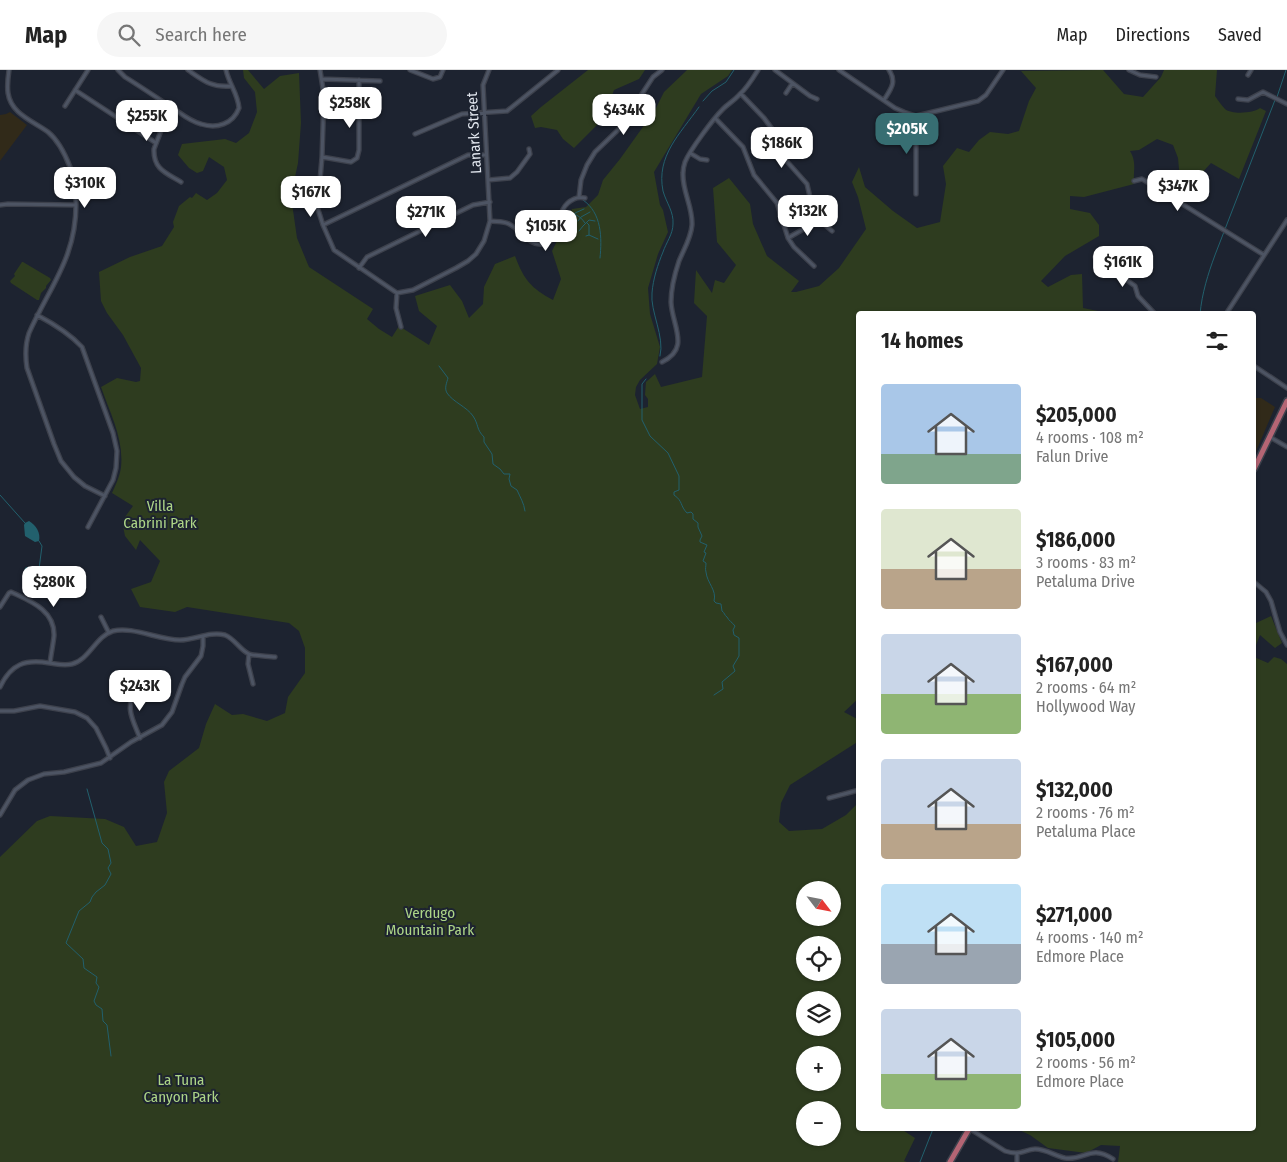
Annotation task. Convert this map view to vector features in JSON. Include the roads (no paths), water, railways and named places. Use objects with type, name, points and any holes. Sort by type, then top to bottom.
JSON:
[{"type":"main road","points":[[1256,465],[1287,401]]},
{"type":"main road","points":[[950,1162],[968,1131]]},
{"type":"street","points":[[8,70],[8,93],[14,108],[48,133],[65,154],[74,182],[76,206],[75,225],[68,255],[29,333],[25,354],[27,368],[61,461],[74,478],[105,496]]},
{"type":"street","points":[[65,106],[88,70]]},
{"type":"street","points":[[118,70],[125,77],[170,107],[202,125],[227,124],[233,120],[239,108],[226,70]]},
{"type":"street","points":[[188,70],[208,84],[232,86]]},
{"type":"street","points":[[320,70],[324,95],[322,157],[320,180],[314,200],[334,250],[397,292],[396,308],[401,327]]},
{"type":"street","points":[[410,70],[433,79],[440,77],[443,70]]},
{"type":"street","name":"Lanark Street","points":[[397,292],[413,290],[456,268],[476,254],[484,241],[490,221],[490,202],[483,85],[489,70]]},
{"type":"street","points":[[415,134],[462,114],[507,111],[558,70]]},
{"type":"street","points":[[579,197],[581,180],[586,165],[619,129],[653,77],[662,70]]},
{"type":"street","points":[[662,362],[675,353],[678,341],[671,304],[672,291],[678,263],[692,227],[692,213],[683,180],[685,162],[715,118],[741,94],[758,70]]},
{"type":"street","points":[[775,70],[792,84],[817,99]]},
{"type":"street","points":[[839,70],[904,112],[916,116],[978,101],[986,95],[1003,70]]},
{"type":"street","points":[[884,100],[891,89],[894,79],[889,70]]},
{"type":"street","points":[[1129,70],[1140,75],[1156,77]]},
{"type":"street","points":[[1248,75],[1251,70]]},
{"type":"street","points":[[322,79],[380,81]]},
{"type":"street","points":[[322,157],[351,162],[358,158],[360,150],[359,80]]},
{"type":"street","points":[[786,93],[792,84]]},
{"type":"street","points":[[75,90],[156,143]]},
{"type":"street","points":[[1238,99],[1248,100],[1263,92],[1287,104]]},
{"type":"street","points":[[741,94],[764,118],[775,133],[783,157],[807,184],[812,206],[818,220],[832,231]]},
{"type":"street","points":[[170,107],[154,148],[154,155],[158,167],[181,182]]},
{"type":"street","points":[[916,116],[916,194]]},
{"type":"street","points":[[715,118],[743,147],[754,175],[777,203],[788,238],[794,247],[814,266]]},
{"type":"street","points":[[488,180],[510,178],[517,172],[530,154],[529,148]]},
{"type":"street","points":[[690,153],[700,159],[707,160]]},
{"type":"street","points":[[323,225],[468,155],[486,154]]},
{"type":"street","points":[[1134,181],[1142,179],[1264,255]]},
{"type":"street","points":[[490,221],[509,224],[533,242],[545,244],[555,235],[563,206],[570,200],[579,197],[585,198]]},
{"type":"street","points":[[359,268],[368,257],[473,205],[490,202]]},
{"type":"street","points":[[0,205],[76,206]]},
{"type":"street","points":[[788,238],[818,220]]},
{"type":"street","points":[[1228,311],[1287,220]]},
{"type":"street","points":[[1095,258],[1135,286],[1138,296],[1152,311]]},
{"type":"street","points":[[37,315],[66,332],[82,347],[113,433],[117,451],[116,468],[105,496],[88,527]]},
{"type":"street","points":[[1256,367],[1287,388]]},
{"type":"street","points":[[1270,436],[1287,447]]},
{"type":"street","points":[[1256,584],[1266,592],[1280,632],[1287,645]]},
{"type":"street","points":[[0,607],[9,593],[12,592],[45,611],[49,616],[54,637],[50,663]]},
{"type":"street","points":[[101,617],[109,633]]},
{"type":"street","points":[[0,687],[9,673],[18,665],[31,661],[70,665],[80,660],[109,633],[120,630],[181,640],[214,634],[227,636],[249,654],[275,657]]},
{"type":"street","points":[[0,815],[15,790],[28,780],[44,774],[86,768],[101,763],[131,742],[162,725],[172,712],[185,677],[201,656],[203,636]]},
{"type":"street","points":[[249,654],[248,664],[253,684]]},
{"type":"street","points":[[134,687],[129,706],[140,738]]},
{"type":"street","points":[[0,710],[14,711],[40,706],[75,712],[87,718],[96,728],[110,758]]},
{"type":"street","points":[[829,798],[856,791]]},
{"type":"street","points":[[972,1131],[1005,1151],[1017,1153],[1040,1149],[1065,1158],[1099,1152],[1113,1159]]},
{"type":"street","points":[[1017,1153],[1017,1162]]},
{"type":"water","points":[[29,521],[37,530],[39,541],[35,542],[25,536],[24,525]]},
{"type":"water","points":[[26,567],[42,571],[39,581],[26,578],[24,570]]},
{"type":"waterway","points":[[703,101],[712,91],[726,82],[734,70]]},
{"type":"waterway","points":[[1277,97],[1286,70]]},
{"type":"waterway","points":[[1201,311],[1212,262],[1275,100]]},
{"type":"waterway","points":[[660,356],[661,341],[652,300],[653,282],[673,228],[671,211],[663,191],[663,167],[671,146],[699,107]]},
{"type":"waterway","points":[[583,200],[589,205],[597,219],[601,234],[600,258]]},
{"type":"waterway","points":[[571,223],[575,213],[584,209]]},
{"type":"waterway","points":[[578,221],[590,212]]},
{"type":"waterway","points":[[562,213],[575,215],[585,223]]},
{"type":"waterway","points":[[579,231],[589,220],[595,221]]},
{"type":"waterway","points":[[587,223],[589,225],[589,235]]},
{"type":"waterway","points":[[586,236],[589,235],[598,239]]},
{"type":"waterway","points":[[439,366],[448,378],[447,393],[473,416],[484,437],[484,442],[492,454],[493,464],[504,474],[510,474],[511,486],[517,490],[525,511]]},
{"type":"waterway","points":[[646,379],[642,384],[642,420],[650,436],[668,453],[679,476],[679,490],[674,492],[674,495],[679,499],[687,513],[691,512],[693,514],[693,519],[698,523],[702,536],[700,542],[707,545],[703,561],[706,563],[707,576],[715,597],[714,601],[721,604],[722,611],[735,626],[733,630],[734,635],[739,638],[739,656],[733,666],[735,671],[722,682],[723,689],[714,695]]},
{"type":"waterway","points":[[0,495],[25,523]]},
{"type":"waterway","points":[[39,541],[42,546],[39,569]]},
{"type":"waterway","points":[[87,789],[102,843],[108,849],[111,863],[108,868],[111,874],[105,885],[79,911],[66,943],[83,959],[84,968],[97,977],[96,983],[99,987],[94,1001],[102,1009],[103,1021],[107,1025],[111,1056]]},
{"type":"waterway","points":[[920,1162],[932,1131]]},
{"type":"park label","name":"Villa Cabrini Park","points":[[160,514]]},
{"type":"park label","name":"Verdugo Mountain Park","points":[[430,922]]},
{"type":"park label","name":"La Tuna Canyon Park","points":[[181,1088]]}]
